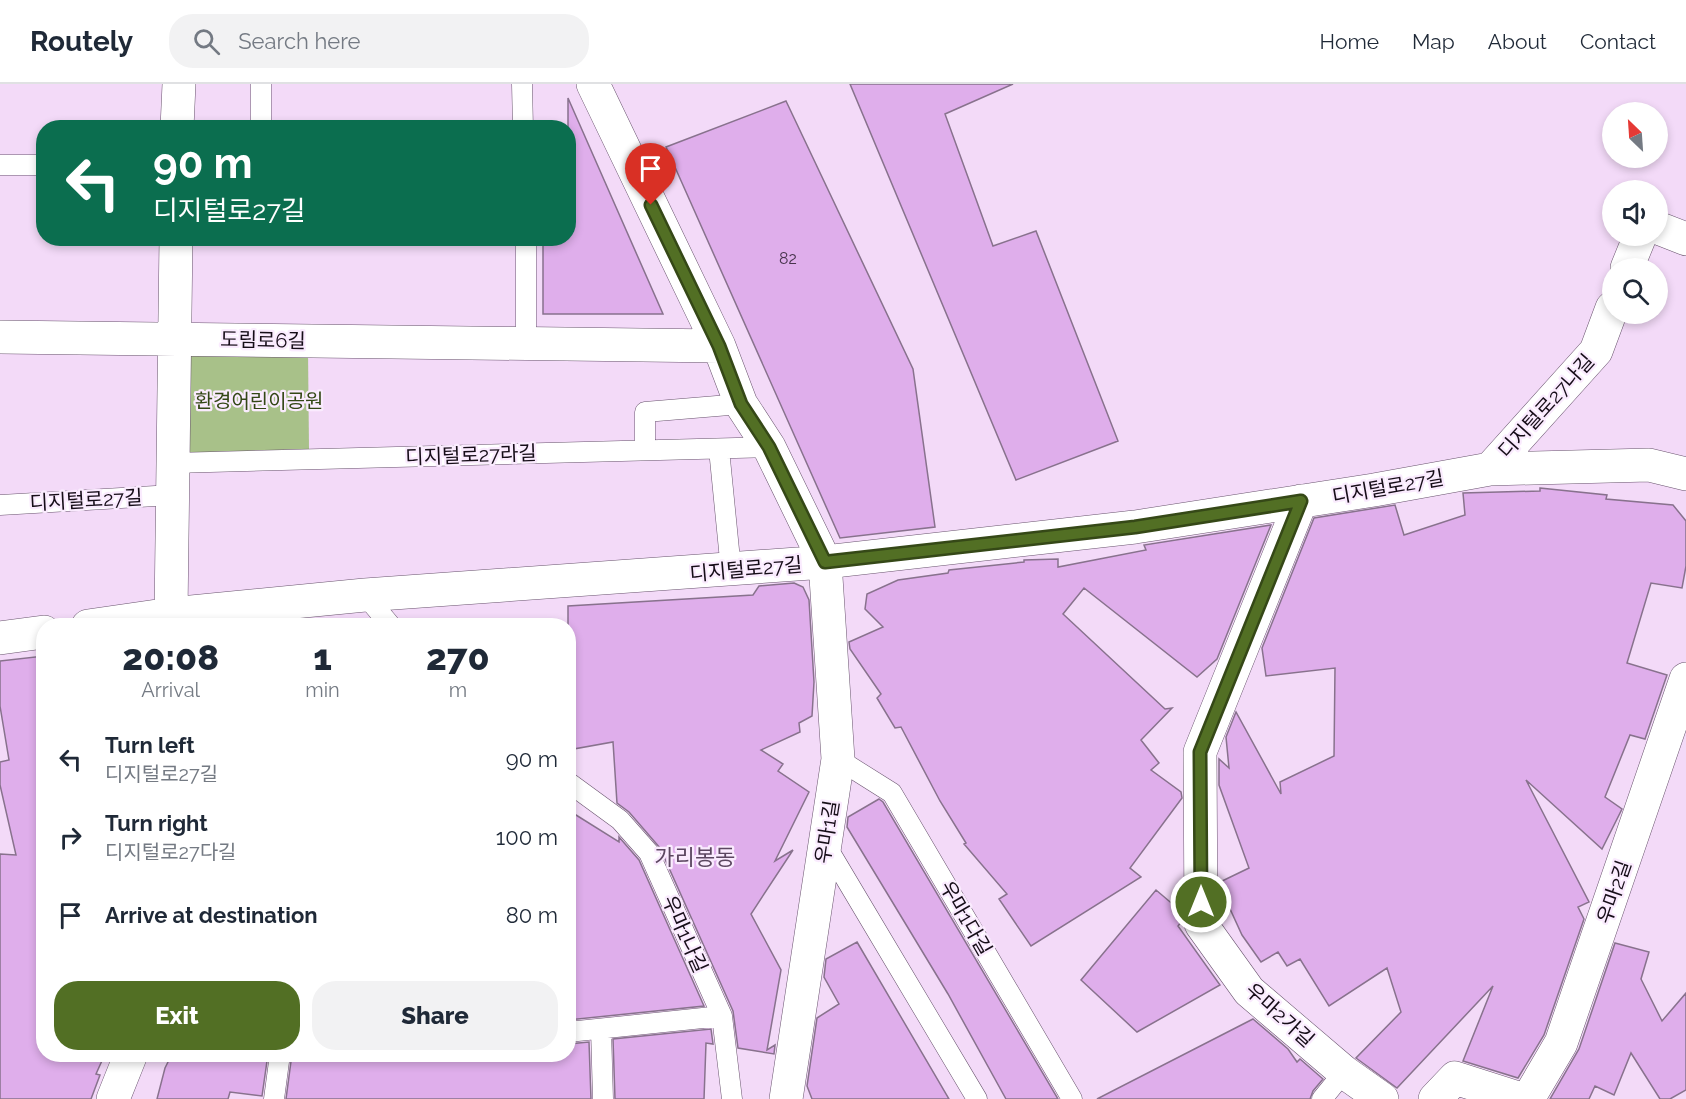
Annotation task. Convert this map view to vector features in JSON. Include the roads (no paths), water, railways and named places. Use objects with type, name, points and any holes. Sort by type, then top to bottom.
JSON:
[{"type":"street","points":[[177,120],[179,84]]},
{"type":"street","points":[[593,84],[719,346],[741,404],[769,447],[825,562]]},
{"type":"street","points":[[1668,232],[1686,239]]},
{"type":"street","points":[[171,614],[176,246]]},
{"type":"street","name":"디지털로27나길","points":[[1490,469],[1596,351],[1606,324]]},
{"type":"street","name":"도림로6길","points":[[0,337],[719,346]]},
{"type":"street","points":[[1649,465],[1686,461]]},
{"type":"street","name":"디지털로27길","points":[[143,618],[171,614],[313,613],[365,595],[825,562],[1135,527],[1490,469],[1649,465],[1686,474]]},
{"type":"street","name":"우마2가길","points":[[1301,501],[1200,752],[1201,924],[1249,991],[1344,1072],[1382,1099]]},
{"type":"street","name":"우마1길","points":[[786,1099],[838,759],[825,562]]},
{"type":"street","points":[[0,638],[36,633]]},
{"type":"street","name":"우마2길","points":[[1528,1099],[1561,1043],[1686,679]]},
{"type":"street","points":[[113,1099],[128,1062]]},
{"type":"street","points":[[1436,1099],[1455,1078],[1521,1099]]},
{"type":"lane","points":[[261,84],[261,120]]},
{"type":"lane","points":[[522,84],[523,120]]},
{"type":"lane","points":[[0,165],[36,165]]},
{"type":"lane","points":[[526,246],[526,344]]},
{"type":"lane","points":[[645,450],[645,412],[741,404]]},
{"type":"lane","name":"디지털로27라길","points":[[173,463],[769,447]]},
{"type":"lane","points":[[719,448],[731,570]]},
{"type":"lane","name":"디지털로27길","points":[[0,506],[173,495]]},
{"type":"lane","points":[[365,595],[384,618]]},
{"type":"lane","name":"우마1다길","points":[[838,759],[892,793],[1072,1099]]},
{"type":"lane","name":"우마1나길","points":[[576,788],[621,820],[649,853],[722,1016],[732,1099]]},
{"type":"lane","points":[[825,844],[977,1099]]},
{"type":"lane","points":[[576,1031],[722,1016]]},
{"type":"lane","points":[[601,1029],[603,1099]]},
{"type":"lane","points":[[274,1099],[279,1062]]},
{"type":"lane","points":[[1322,1099],[1344,1072]]},
{"type":"district","name":"가리봉동","points":[[695,857]]},
{"type":"park label","name":"환경어린이공원","points":[[259,401]]}]
